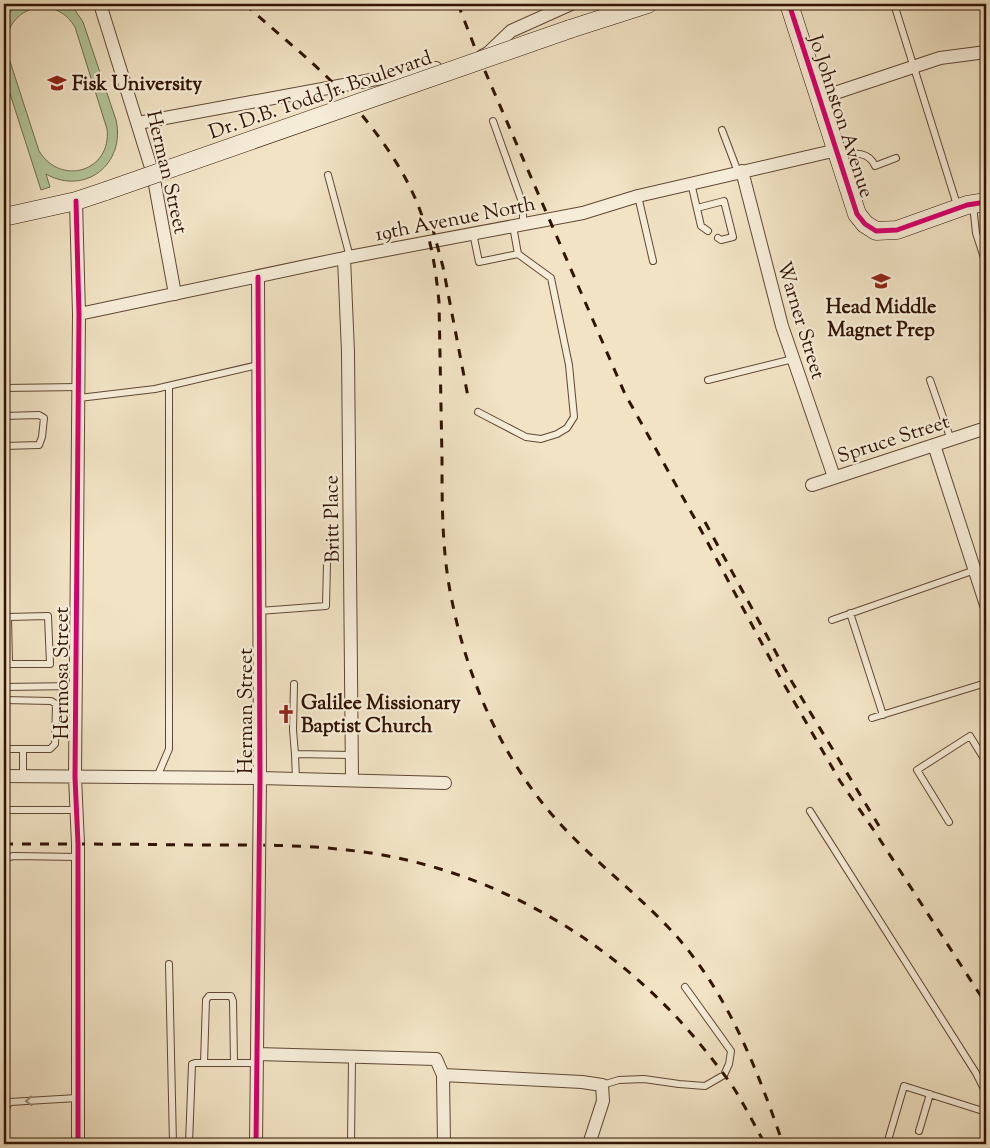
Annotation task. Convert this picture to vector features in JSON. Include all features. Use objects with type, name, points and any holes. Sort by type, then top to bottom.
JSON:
[{"type":"main road","name":"Dr. D.B. Todd Jr. Boulevard","points":[[4,217],[76,201],[570,29],[648,4]]},
{"type":"main road","name":"Jo Johnston Avenue","points":[[789,4],[858,214],[865,224],[876,231],[897,230],[973,205]]},
{"type":"street","name":"Herman Street","points":[[100,4],[153,174],[175,294]]},
{"type":"street","points":[[138,123],[412,74],[470,60],[488,53],[511,31],[571,4]]},
{"type":"street","points":[[820,98],[914,65],[953,55],[986,52]]},
{"type":"street","name":"19th Avenue North","points":[[79,314],[347,257],[583,213],[638,196],[691,183],[837,152]]},
{"type":"street","name":"Warner Street","points":[[740,172],[775,301],[834,477]]},
{"type":"street","name":"Hermosa Street","points":[[76,201],[79,314],[76,686],[78,1144]]},
{"type":"street","name":"Britt Place","points":[[347,257],[352,780]]},
{"type":"street","name":"Herman Street","points":[[256,1144],[260,778],[258,277]]},
{"type":"street","name":"Spruce Street","points":[[812,485],[986,428]]},
{"type":"street","points":[[934,445],[986,605]]},
{"type":"street","points":[[4,776],[260,778],[445,783]]},
{"type":"street","points":[[257,1059],[352,1057],[436,1059],[443,1075],[444,1144]]},
{"type":"street","points":[[443,1075],[582,1082],[602,1085],[603,1101],[589,1144]]},
{"type":"lane","points":[[894,4],[914,65],[973,205],[976,233],[986,264]]},
{"type":"lane","points":[[493,121],[522,205],[518,225],[518,254]]},
{"type":"lane","points":[[722,130],[740,172]]},
{"type":"lane","points":[[837,152],[860,153],[870,158],[875,166],[896,158]]},
{"type":"lane","points":[[328,176],[347,257]]},
{"type":"lane","points":[[691,183],[701,226],[708,231]]},
{"type":"lane","points":[[638,196],[653,261]]},
{"type":"lane","points":[[697,208],[724,201],[733,237],[721,240],[718,238]]},
{"type":"lane","points":[[473,233],[479,262],[518,254],[551,278],[569,365],[574,417],[567,428],[557,434],[542,438],[526,437],[478,412]]},
{"type":"lane","points":[[708,380],[793,359]]},
{"type":"lane","points":[[4,388],[79,393],[169,386],[258,365]]},
{"type":"lane","points":[[930,380],[951,440]]},
{"type":"lane","points":[[157,777],[169,749],[169,386]]},
{"type":"lane","points":[[4,416],[39,415],[44,418],[39,445],[4,446]]},
{"type":"lane","points":[[259,611],[326,606],[327,563]]},
{"type":"lane","points":[[832,620],[975,570]]},
{"type":"lane","points":[[850,613],[882,715]]},
{"type":"lane","points":[[48,616],[50,664],[6,664],[8,617],[48,616]]},
{"type":"lane","points":[[872,718],[986,683]]},
{"type":"lane","points":[[294,684],[293,730],[296,779]]},
{"type":"lane","points":[[4,687],[76,686]]},
{"type":"lane","points":[[4,700],[45,700],[56,704],[54,744],[50,749],[4,749]]},
{"type":"lane","points":[[949,822],[917,770],[970,736],[986,762]]},
{"type":"lane","points":[[23,750],[23,776]]},
{"type":"lane","points":[[295,754],[352,755]]},
{"type":"lane","points":[[4,810],[77,810]]},
{"type":"lane","points":[[810,811],[976,1073],[986,1094]]},
{"type":"lane","points":[[4,858],[14,856],[78,857]]},
{"type":"lane","points":[[169,964],[173,1144]]},
{"type":"lane","points":[[602,1085],[619,1080],[644,1079],[705,1086],[724,1075],[729,1064],[731,1051],[685,987]]},
{"type":"lane","points":[[204,1063],[206,1000],[209,996],[231,996],[233,1000],[234,1063]]},
{"type":"lane","points":[[352,1057],[352,1144]]},
{"type":"lane","points":[[189,1144],[192,1064],[234,1063],[257,1059]]},
{"type":"lane","points":[[889,1137],[904,1086],[986,1112]]},
{"type":"lane","points":[[919,1131],[930,1094]]},
{"type":"lane","points":[[77,1098],[10,1102],[6,1107],[5,1139],[11,1144],[78,1144]]},
{"type":"green space","points":[[18,4],[66,4],[75,10],[83,22],[116,120],[117,136],[115,150],[109,162],[99,172],[88,178],[75,181],[61,180],[46,174],[50,187],[41,190],[4,75],[4,18]],"holes":[[[34,8],[47,8],[61,12],[75,27],[107,129],[106,143],[102,155],[93,164],[83,169],[72,171],[60,169],[48,162],[39,151],[6,49],[8,33],[15,20],[20,15]]]},
{"type":"railway","points":[[245,4],[325,75],[362,115],[397,163],[407,180],[422,216],[433,258],[439,302],[444,548],[452,601],[465,653],[495,728],[522,774],[551,814],[583,848],[668,927],[707,976],[723,1002],[750,1057],[783,1144]]},
{"type":"railway","points":[[458,4],[475,48],[625,394],[781,679],[840,781],[986,1004]]},
{"type":"railway","points":[[432,226],[443,267],[469,402]]},
{"type":"railway","points":[[705,522],[792,682],[879,826]]},
{"type":"railway","points":[[4,844],[251,845],[328,848],[397,858],[446,871],[493,888],[539,911],[582,937],[623,967],[661,1001],[695,1038],[726,1077],[765,1144]]},
{"type":"cycle path","points":[[789,4],[857,214],[865,224],[876,231],[897,230],[967,205],[986,202]]},
{"type":"cycle path","points":[[76,201],[79,314],[75,777],[78,844],[78,1144]]},
{"type":"cycle path","points":[[256,1144],[260,778],[258,277]]},
{"type":"place","name":"Fisk University","points":[[57,83]]},
{"type":"place","name":"Head Middle Magnet Prep","points":[[881,281]]},
{"type":"place","name":"Galilee Missionary Baptist Church","points":[[286,714]]}]
